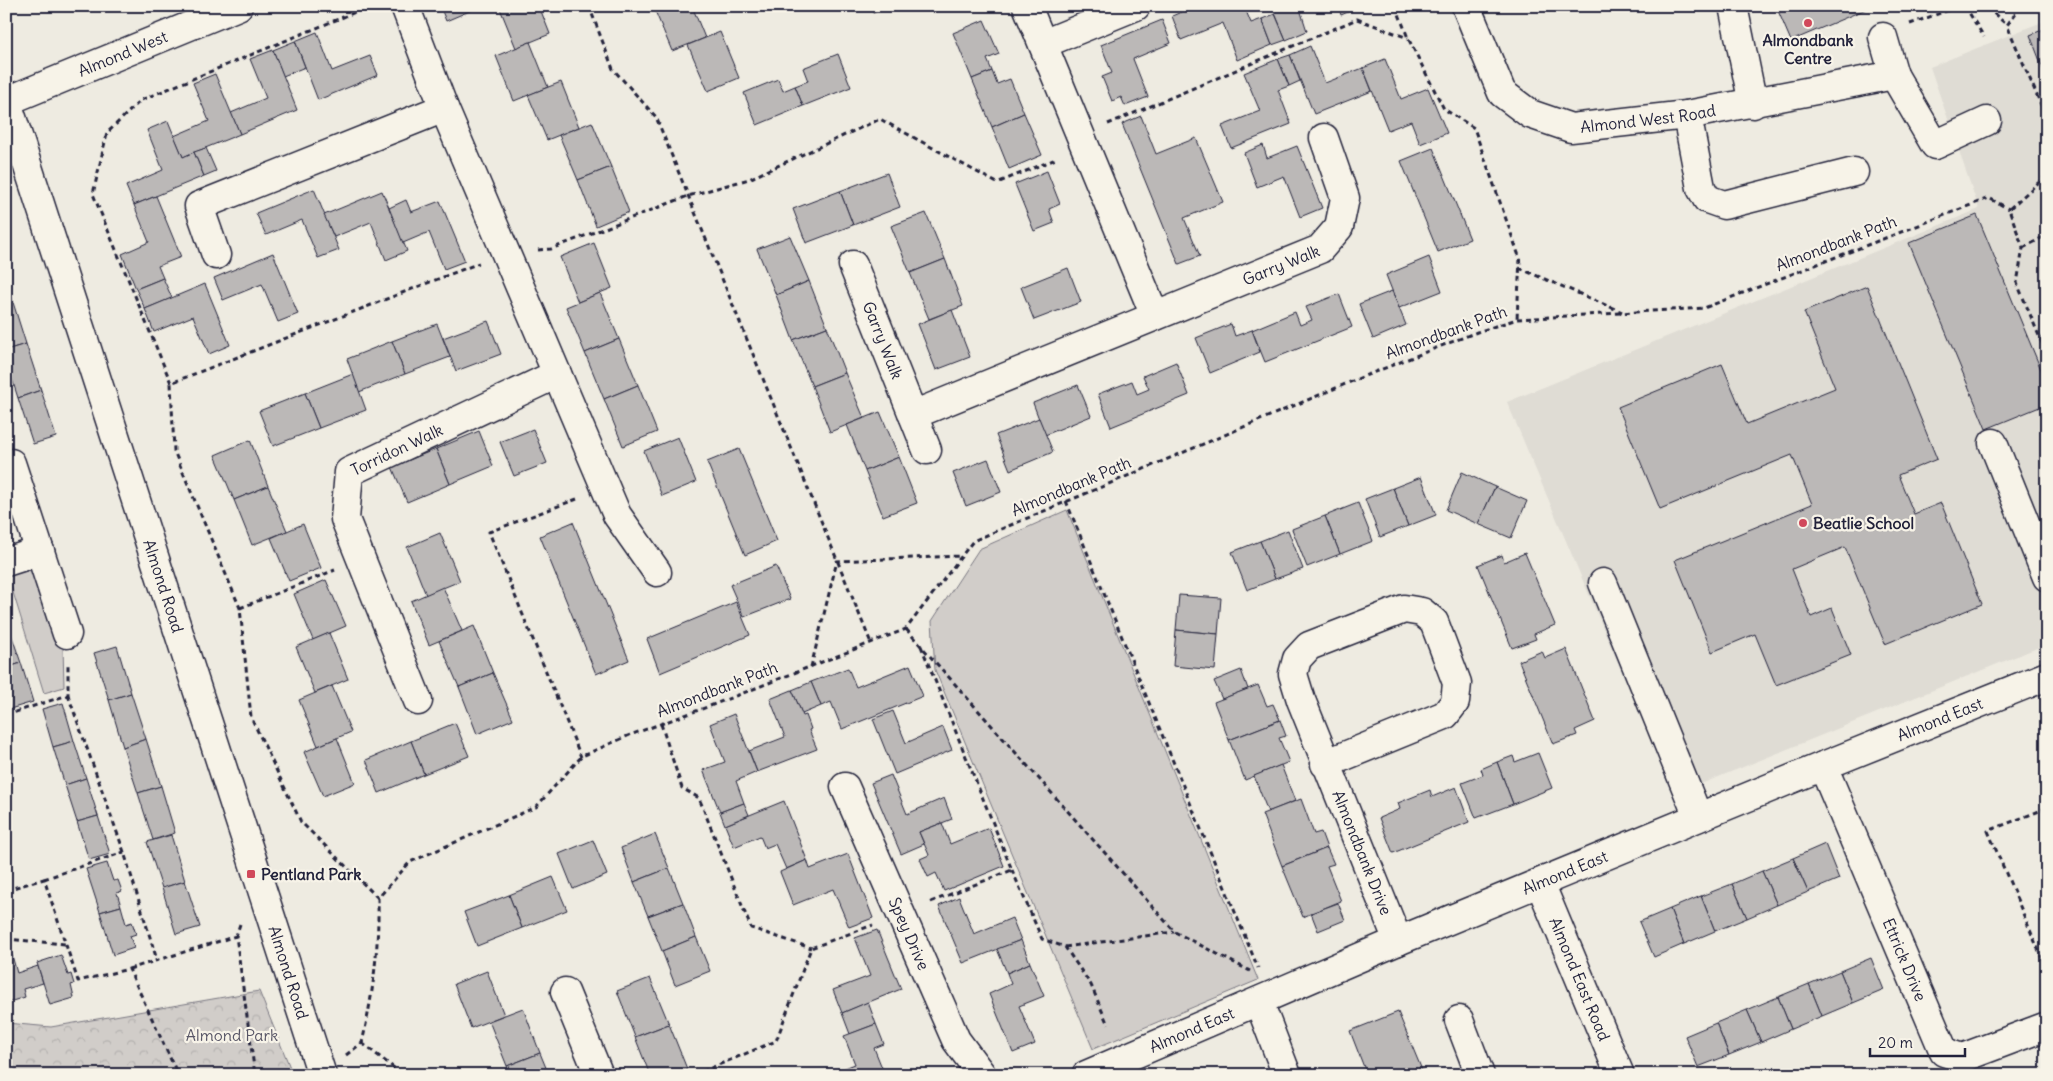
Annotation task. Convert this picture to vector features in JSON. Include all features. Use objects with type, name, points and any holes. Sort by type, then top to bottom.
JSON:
[{"type":"street","points":[[405,6],[444,108],[617,515],[657,572]]},
{"type":"street","points":[[1027,6],[1156,316]]},
{"type":"street","points":[[1043,44],[1136,6]]},
{"type":"street","name":"Almond West Road","points":[[1466,6],[1502,93],[1530,114],[1571,128],[1687,115],[1894,76]]},
{"type":"street","points":[[1733,6],[1753,104]]},
{"type":"street","name":"Almond West","points":[[7,100],[223,9]]},
{"type":"street","points":[[1884,37],[1894,76],[1935,145],[1987,121]]},
{"type":"street","name":"Almond Road","points":[[7,100],[322,1075]]},
{"type":"street","points":[[216,255],[199,206],[444,108]]},
{"type":"street","points":[[1687,115],[1701,188],[1707,199],[1724,205],[1854,172]]},
{"type":"street","name":"Garry Walk","points":[[913,415],[1320,248],[1338,227],[1345,198],[1324,138]]},
{"type":"street","name":"Garry Walk","points":[[852,266],[927,450]]},
{"type":"street","name":"Torridon Walk","points":[[418,701],[345,519],[349,472],[557,374]]},
{"type":"street","points":[[1993,444],[2047,577]]},
{"type":"street","points":[[11,463],[67,634]]},
{"type":"street","points":[[6,562],[40,551]]},
{"type":"street","points":[[1603,583],[1698,817]]},
{"type":"street","name":"Almondbank Drive","points":[[1325,764],[1445,715],[1455,702],[1457,683],[1434,622],[1422,612],[1404,609],[1309,646],[1297,659],[1293,674],[1325,764],[1398,941]]},
{"type":"street","name":"Almond East","points":[[1086,1075],[1269,990],[1398,941],[2047,676]]},
{"type":"street","name":"Ettrick Drive","points":[[1823,766],[1944,1052],[1962,1058],[2047,1026]]},
{"type":"street","name":"Spey Drive","points":[[845,787],[956,1040],[982,1075]]},
{"type":"street","name":"Almond East Road","points":[[1540,883],[1620,1075]]},
{"type":"street","points":[[1269,990],[1288,1075]]},
{"type":"street","points":[[565,992],[599,1075]]},
{"type":"street","points":[[1459,1020],[1480,1075]]},
{"type":"path","points":[[172,383],[93,194],[106,133],[141,100],[370,6]]},
{"type":"path","points":[[589,6],[613,69],[656,116],[870,642]]},
{"type":"path","points":[[1396,6],[1408,38],[1444,109],[1474,128],[1520,258],[1517,319]]},
{"type":"path","points":[[1884,37],[1886,32],[1960,6]]},
{"type":"path","points":[[1965,6],[1984,37]]},
{"type":"path","points":[[1971,6],[1990,8],[2007,25],[2047,119]]},
{"type":"path","points":[[2007,25],[2022,6]]},
{"type":"path","points":[[1081,136],[1357,19],[1408,38]]},
{"type":"path","points":[[2047,175],[2009,209],[2023,248],[2017,283],[2047,355]]},
{"type":"path","name":"Almondbank Path","points":[[362,1043],[368,1017],[377,948],[378,898],[410,862],[536,808],[581,757],[630,735],[906,629],[973,542],[1367,375],[1477,332],[1517,319],[1704,308],[1989,198],[2009,209]]},
{"type":"path","points":[[2023,248],[2047,235]]},
{"type":"path","points":[[1519,268],[1623,313]]},
{"type":"path","points":[[2041,340],[2047,332]]},
{"type":"path","points":[[581,757],[489,532],[606,488]]},
{"type":"path","points":[[1066,501],[1269,990]]},
{"type":"path","points":[[837,561],[962,556]]},
{"type":"path","points":[[240,608],[362,560]]},
{"type":"path","points":[[811,666],[837,561]]},
{"type":"path","points":[[906,629],[1175,932],[1269,990]]},
{"type":"path","points":[[67,634],[68,695],[124,852],[158,960]]},
{"type":"path","points":[[6,715],[68,695]]},
{"type":"path","points":[[661,724],[682,788],[699,798],[751,928],[811,948]]},
{"type":"path","points":[[2047,808],[1988,831],[2047,970]]},
{"type":"path","points":[[6,890],[124,852]]},
{"type":"path","points":[[1012,870],[1042,939],[1065,947],[1175,932]]},
{"type":"path","points":[[44,879],[78,981],[129,969],[236,936],[255,1075]]},
{"type":"path","points":[[6,939],[65,944]]},
{"type":"path","points":[[1065,947],[1091,985],[1108,1025]]},
{"type":"path","points":[[129,969],[178,1075]]},
{"type":"path","points":[[346,1054],[362,1043],[403,1075]]},
{"type":"shaded area","name":"Beatlie School","points":[[2047,20],[2047,644],[1674,795],[1507,402],[1979,209],[1930,67]]},
{"type":"green space","points":[[1067,510],[1258,980],[1093,1049],[935,670],[932,621],[979,549]]},
{"type":"green space","points":[[36,568],[63,646],[64,687],[44,693],[8,576]]},
{"type":"green space","name":"Almond Park","points":[[259,991],[293,1075],[6,1075],[6,1023],[51,1027]]},
{"type":"building","points":[[440,6],[481,6],[446,21]]},
{"type":"building","points":[[499,6],[539,6],[550,34],[516,48]]},
{"type":"building","points":[[653,6],[677,6],[679,11],[692,6],[705,38],[672,51]]},
{"type":"building","points":[[871,6],[889,6],[873,13]]},
{"type":"building","points":[[1195,6],[1244,6],[1251,23],[1262,19],[1272,45],[1237,60],[1223,23],[1181,40],[1172,16]]},
{"type":"building","points":[[1272,6],[1299,6],[1307,31],[1286,40]]},
{"type":"building","points":[[1338,6],[1362,6],[1341,15]]},
{"type":"building","name":"Almondbank Centre","points":[[1776,6],[1873,6],[1791,41]]},
{"type":"building","points":[[1275,14],[1286,40],[1272,45],[1262,19]]},
{"type":"building","points":[[984,20],[999,54],[987,59],[992,71],[972,79],[953,33]]},
{"type":"building","points":[[1162,20],[1171,43],[1133,59],[1148,97],[1125,106],[1121,97],[1112,101],[1102,77],[1112,73],[1101,45]]},
{"type":"building","points":[[2047,28],[2047,79],[2030,35]]},
{"type":"building","points":[[317,32],[332,71],[370,56],[378,75],[318,100],[295,41]]},
{"type":"building","points":[[720,32],[739,78],[708,91],[688,45]]},
{"type":"building","points":[[295,41],[305,67],[283,76],[273,50]]},
{"type":"building","points":[[530,42],[548,87],[514,101],[496,56]]},
{"type":"building","points":[[1310,46],[1325,83],[1363,68],[1372,91],[1314,114],[1290,55]]},
{"type":"building","points":[[273,50],[297,110],[240,134],[231,113],[266,98],[250,59]]},
{"type":"building","points":[[838,54],[851,87],[803,106],[795,86],[808,81],[803,68]]},
{"type":"building","points":[[1290,55],[1300,81],[1289,86],[1278,59]]},
{"type":"building","points":[[1278,59],[1289,86],[1278,90],[1291,124],[1231,148],[1222,126],[1260,111],[1244,73]]},
{"type":"building","points":[[1385,59],[1401,99],[1428,88],[1447,133],[1420,144],[1411,121],[1388,130],[1363,68]]},
{"type":"building","points":[[992,71],[997,84],[1010,79],[1024,113],[992,127],[972,79]]},
{"type":"building","points":[[215,74],[240,134],[183,157],[174,136],[209,121],[193,83]]},
{"type":"building","points":[[778,79],[783,91],[795,86],[803,106],[757,125],[744,93]]},
{"type":"building","points":[[561,82],[579,127],[547,140],[528,95]]},
{"type":"building","points":[[1024,113],[1042,155],[1009,169],[992,127]]},
{"type":"building","points":[[1141,116],[1156,154],[1196,138],[1223,202],[1184,218],[1200,256],[1179,264],[1122,124]]},
{"type":"building","points":[[168,121],[183,157],[194,152],[204,176],[134,205],[126,186],[163,170],[147,130]]},
{"type":"building","points":[[592,122],[611,167],[578,180],[559,135]]},
{"type":"building","points":[[1263,145],[1267,158],[1297,146],[1322,208],[1300,217],[1284,176],[1257,187],[1244,153]]},
{"type":"building","points":[[206,148],[216,171],[204,176],[194,152]]},
{"type":"building","points":[[1433,148],[1470,239],[1438,252],[1401,161]]},
{"type":"building","points":[[611,167],[629,212],[596,226],[578,180]]},
{"type":"building","points":[[1047,171],[1060,204],[1049,209],[1054,223],[1034,231],[1015,184]]},
{"type":"building","points":[[887,173],[900,207],[853,225],[840,191]]},
{"type":"building","points":[[314,189],[339,250],[318,258],[302,220],[266,235],[256,213]]},
{"type":"building","points":[[382,191],[407,251],[386,260],[371,222],[334,237],[324,215]]},
{"type":"building","points":[[840,191],[853,225],[806,243],[793,209]]},
{"type":"building","points":[[156,196],[181,257],[158,266],[163,278],[136,289],[122,254],[149,242],[134,205]]},
{"type":"building","points":[[406,200],[411,212],[440,201],[465,261],[444,269],[429,232],[403,243],[389,208]]},
{"type":"building","points":[[926,213],[945,259],[910,273],[891,226]]},
{"type":"building","points":[[1977,215],[2047,384],[2047,404],[1986,429],[1909,243]]},
{"type":"building","points":[[790,236],[809,281],[776,295],[757,249]]},
{"type":"building","points":[[594,243],[612,288],[578,302],[560,257]]},
{"type":"building","points":[[273,253],[298,314],[278,322],[262,284],[223,300],[214,278]]},
{"type":"building","points":[[1429,257],[1442,291],[1399,308],[1386,275]]},
{"type":"building","points":[[945,259],[963,306],[929,319],[910,273]]},
{"type":"building","points":[[1068,268],[1081,302],[1034,320],[1021,287]]},
{"type":"building","points":[[163,278],[172,298],[145,309],[136,289]]},
{"type":"building","points":[[809,281],[827,327],[793,340],[776,295]]},
{"type":"building","points":[[205,284],[230,345],[209,354],[193,316],[154,332],[145,309]]},
{"type":"building","points":[[1867,286],[1937,459],[1898,475],[1914,514],[1941,503],[1982,604],[1885,644],[1845,547],[1792,569],[1811,617],[1832,608],[1851,655],[1776,685],[1755,634],[1712,652],[1675,560],[1812,504],[1792,455],[1660,509],[1618,407],[1722,364],[1747,424],[1835,388],[1804,312]]},
{"type":"building","points":[[1392,291],[1406,325],[1373,339],[1359,304]]},
{"type":"building","points":[[600,293],[619,339],[585,353],[566,307]]},
{"type":"building","points":[[1339,294],[1352,327],[1265,362],[1252,330],[1295,312],[1300,325],[1312,320],[1306,307]]},
{"type":"building","points":[[11,296],[26,344],[6,350],[6,297]]},
{"type":"building","points":[[952,310],[970,357],[936,370],[918,324]]},
{"type":"building","points":[[488,321],[501,354],[456,371],[443,338]]},
{"type":"building","points":[[437,324],[450,357],[405,374],[392,341]]},
{"type":"building","points":[[1231,324],[1235,336],[1252,330],[1260,352],[1210,373],[1196,338]]},
{"type":"building","points":[[827,327],[845,373],[812,386],[793,340]]},
{"type":"building","points":[[619,339],[638,385],[604,399],[585,353]]},
{"type":"building","points":[[392,341],[405,374],[359,392],[347,359]]},
{"type":"building","points":[[26,344],[41,390],[18,398],[6,360],[6,350]]},
{"type":"building","points":[[1176,362],[1189,395],[1111,427],[1098,394],[1132,381],[1137,394],[1149,389],[1143,376]]},
{"type":"building","points":[[845,373],[864,418],[830,432],[812,386]]},
{"type":"building","points":[[353,374],[366,410],[319,428],[305,393]]},
{"type":"building","points":[[638,385],[657,432],[623,446],[604,399]]},
{"type":"building","points":[[1078,385],[1091,416],[1045,435],[1033,403]]},
{"type":"building","points":[[41,390],[56,437],[33,444],[18,398]]},
{"type":"building","points":[[305,393],[319,428],[273,446],[259,411]]},
{"type":"building","points":[[880,412],[899,457],[865,471],[847,425]]},
{"type":"building","points":[[1039,418],[1053,452],[1010,470],[996,435]]},
{"type":"building","points":[[533,429],[547,463],[514,476],[500,442]]},
{"type":"building","points":[[479,431],[493,466],[450,484],[436,449]]},
{"type":"building","points":[[678,437],[696,482],[662,496],[644,451]]},
{"type":"building","points":[[250,440],[268,486],[234,500],[215,455]]},
{"type":"building","points":[[436,449],[450,484],[407,502],[392,467]]},
{"type":"building","points":[[739,449],[777,541],[745,555],[707,462]]},
{"type":"building","points":[[899,457],[917,503],[883,516],[865,471]]},
{"type":"building","points":[[988,459],[1001,492],[966,506],[953,473]]},
{"type":"building","points":[[1462,472],[1495,487],[1478,524],[1446,510]]},
{"type":"building","points":[[1421,477],[1436,515],[1408,526],[1393,488]]},
{"type":"building","points":[[268,486],[287,531],[252,545],[234,500]]},
{"type":"building","points":[[1495,487],[1527,501],[1511,538],[1478,524]]},
{"type":"building","points":[[1393,488],[1408,526],[1380,537],[1365,499]]},
{"type":"building","points":[[1358,503],[1373,541],[1340,554],[1325,516]]},
{"type":"building","points":[[1325,516],[1340,554],[1307,567],[1292,529]]},
{"type":"building","points":[[573,522],[629,660],[596,674],[540,536]]},
{"type":"building","points":[[303,524],[321,568],[289,581],[271,538]]},
{"type":"building","points":[[1288,530],[1303,569],[1275,579],[1260,541]]},
{"type":"building","points":[[440,533],[460,581],[426,595],[407,547]]},
{"type":"building","points":[[1260,541],[1275,579],[1247,590],[1232,552]]},
{"type":"building","points":[[1525,553],[1555,625],[1534,634],[1536,639],[1512,648],[1478,565],[1502,555],[1504,562]]},
{"type":"building","points":[[776,566],[790,599],[744,617],[730,585]]},
{"type":"building","points":[[326,580],[346,626],[313,640],[294,594]]},
{"type":"building","points":[[443,587],[462,631],[429,645],[411,601]]},
{"type":"building","points":[[1179,595],[1221,598],[1218,634],[1176,630]]},
{"type":"building","points":[[736,602],[750,635],[660,673],[647,639]]},
{"type":"building","points":[[8,625],[21,663],[6,668],[6,626]]},
{"type":"building","points":[[474,626],[493,673],[459,687],[439,641]]},
{"type":"building","points":[[1176,630],[1218,634],[1215,670],[1173,666]]},
{"type":"building","points":[[329,633],[348,679],[315,693],[296,647]]},
{"type":"building","points":[[117,646],[131,693],[109,700],[94,653]]},
{"type":"building","points":[[1566,649],[1595,721],[1575,730],[1577,735],[1553,744],[1519,661],[1542,651],[1545,658]]},
{"type":"building","points":[[21,663],[33,702],[10,709],[6,695],[6,668]]},
{"type":"building","points":[[910,665],[923,696],[842,729],[831,702],[821,706],[811,682],[848,668],[856,687]]},
{"type":"building","points":[[1241,670],[1248,689],[1222,699],[1214,681]]},
{"type":"building","points":[[493,673],[513,719],[477,734],[459,687]]},
{"type":"building","points":[[811,682],[821,706],[802,714],[792,690]]},
{"type":"building","points":[[1258,685],[1267,706],[1273,704],[1280,720],[1229,740],[1214,702]]},
{"type":"building","points":[[332,686],[351,732],[318,746],[299,700]]},
{"type":"building","points":[[792,690],[803,716],[806,715],[811,729],[809,730],[817,749],[757,772],[749,751],[785,737],[770,699]]},
{"type":"building","points":[[131,693],[146,739],[123,747],[109,700]]},
{"type":"building","points":[[63,703],[74,741],[53,747],[42,709]]},
{"type":"building","points":[[893,711],[906,743],[943,727],[952,750],[895,774],[873,719]]},
{"type":"building","points":[[734,714],[757,772],[736,781],[744,803],[720,812],[703,770],[725,762],[710,724]]},
{"type":"building","points":[[1280,720],[1286,736],[1279,738],[1289,762],[1245,780],[1229,740]]},
{"type":"building","points":[[455,723],[469,756],[424,774],[411,741]]},
{"type":"building","points":[[337,738],[355,783],[323,796],[304,752]]},
{"type":"building","points":[[146,739],[161,786],[138,793],[123,747]]},
{"type":"building","points":[[74,741],[86,778],[65,785],[53,747]]},
{"type":"building","points":[[411,741],[424,774],[379,793],[366,760]]},
{"type":"building","points":[[1538,753],[1552,788],[1513,804],[1497,762],[1513,756],[1515,762]]},
{"type":"building","points":[[1497,762],[1513,804],[1476,818],[1462,783],[1483,775],[1481,769]]},
{"type":"building","points":[[1281,765],[1295,801],[1268,812],[1254,776]]},
{"type":"building","points":[[891,775],[907,814],[944,798],[952,819],[919,832],[924,844],[901,854],[871,783]]},
{"type":"building","points":[[86,778],[98,816],[77,822],[65,785]]},
{"type":"building","points":[[161,786],[175,833],[153,840],[138,793]]},
{"type":"building","points":[[1456,787],[1469,822],[1393,853],[1379,818],[1400,809],[1398,803],[1430,790],[1432,797]]},
{"type":"building","points":[[1301,799],[1314,834],[1321,832],[1327,848],[1282,866],[1262,814]]},
{"type":"building","points":[[784,801],[807,860],[786,869],[775,844],[765,848],[760,836],[734,847],[725,825]]},
{"type":"building","points":[[744,803],[749,815],[725,825],[720,812]]},
{"type":"building","points":[[98,816],[110,854],[89,860],[77,822]]},
{"type":"building","points":[[942,823],[950,844],[989,828],[1004,866],[944,891],[936,873],[928,877],[920,859],[929,855],[919,832]]},
{"type":"building","points":[[655,834],[669,868],[634,882],[621,848]]},
{"type":"building","points":[[171,835],[185,881],[162,888],[147,842]]},
{"type":"building","points":[[593,840],[607,875],[573,889],[559,854]]},
{"type":"building","points":[[1825,844],[1839,879],[1808,892],[1793,858]]},
{"type":"building","points":[[1327,848],[1334,864],[1327,866],[1341,901],[1303,917],[1282,866]]},
{"type":"building","points":[[848,854],[873,918],[849,927],[833,889],[793,905],[780,872],[807,860],[810,869]]},
{"type":"building","points":[[1793,858],[1808,892],[1777,905],[1762,871]]},
{"type":"building","points":[[107,863],[113,881],[118,880],[122,891],[117,893],[121,906],[100,912],[86,869]]},
{"type":"building","points":[[669,868],[683,903],[648,916],[634,882]]},
{"type":"building","points":[[1762,871],[1777,905],[1747,918],[1732,884]]},
{"type":"building","points":[[553,877],[567,910],[522,928],[509,895]]},
{"type":"building","points":[[185,881],[200,927],[176,934],[162,888]]},
{"type":"building","points":[[1732,884],[1747,918],[1715,931],[1701,896]]},
{"type":"building","points":[[509,895],[522,928],[477,946],[464,912]]},
{"type":"building","points":[[1701,896],[1715,931],[1684,944],[1670,909]]},
{"type":"building","points":[[959,897],[974,934],[1012,918],[1021,940],[963,963],[939,906]]},
{"type":"building","points":[[683,903],[696,937],[662,951],[648,916]]},
{"type":"building","points":[[1338,903],[1345,920],[1318,931],[1311,913]]},
{"type":"building","points":[[121,906],[126,924],[132,922],[136,934],[130,936],[134,948],[113,955],[100,912]]},
{"type":"building","points":[[1670,909],[1684,944],[1654,957],[1639,922]]},
{"type":"building","points":[[877,930],[901,989],[842,1013],[833,990],[870,976],[855,938]]},
{"type":"building","points":[[696,937],[710,971],[675,985],[662,951]]},
{"type":"building","points":[[1021,940],[1030,963],[1007,973],[997,949]]},
{"type":"building","points":[[11,952],[17,973],[38,966],[43,983],[23,989],[25,997],[6,1003],[6,954]]},
{"type":"building","points":[[61,955],[68,975],[71,974],[74,984],[71,985],[74,998],[50,1005],[37,963]]},
{"type":"building","points":[[1871,958],[1884,990],[1853,1003],[1840,971]]},
{"type":"building","points":[[1030,963],[1044,996],[1019,1006],[1035,1044],[1013,1053],[989,994],[1011,984],[1007,973]]},
{"type":"building","points":[[487,971],[504,1015],[471,1028],[454,984]]},
{"type":"building","points":[[1840,971],[1853,1003],[1822,1016],[1809,984]]},
{"type":"building","points":[[650,978],[669,1024],[635,1037],[617,991]]},
{"type":"building","points":[[1809,984],[1822,1016],[1791,1029],[1778,997]]},
{"type":"building","points":[[1778,997],[1791,1029],[1761,1042],[1747,1010]]},
{"type":"building","points":[[868,1002],[876,1024],[850,1034],[842,1013]]},
{"type":"building","points":[[523,1008],[540,1053],[507,1066],[489,1021]]},
{"type":"building","points":[[1747,1010],[1761,1042],[1729,1055],[1716,1023]]},
{"type":"building","points":[[1398,1012],[1424,1075],[1367,1075],[1350,1031]]},
{"type":"building","points":[[1716,1023],[1729,1055],[1698,1067],[1685,1036]]},
{"type":"building","points":[[669,1024],[687,1069],[674,1075],[650,1075],[635,1037]]},
{"type":"building","points":[[876,1024],[884,1044],[874,1048],[885,1075],[827,1075],[855,1064],[844,1036]]},
{"type":"building","points":[[540,1053],[549,1075],[511,1075],[507,1066]]},
{"type":"building","points":[[1918,1069],[1921,1075],[1904,1075]]},
{"type":"place","name":"Almondbank Centre","points":[[1808,23]]},
{"type":"place","name":"Beatlie School","points":[[1803,523]]},
{"type":"place","name":"Pentland Park","points":[[251,874]]}]
